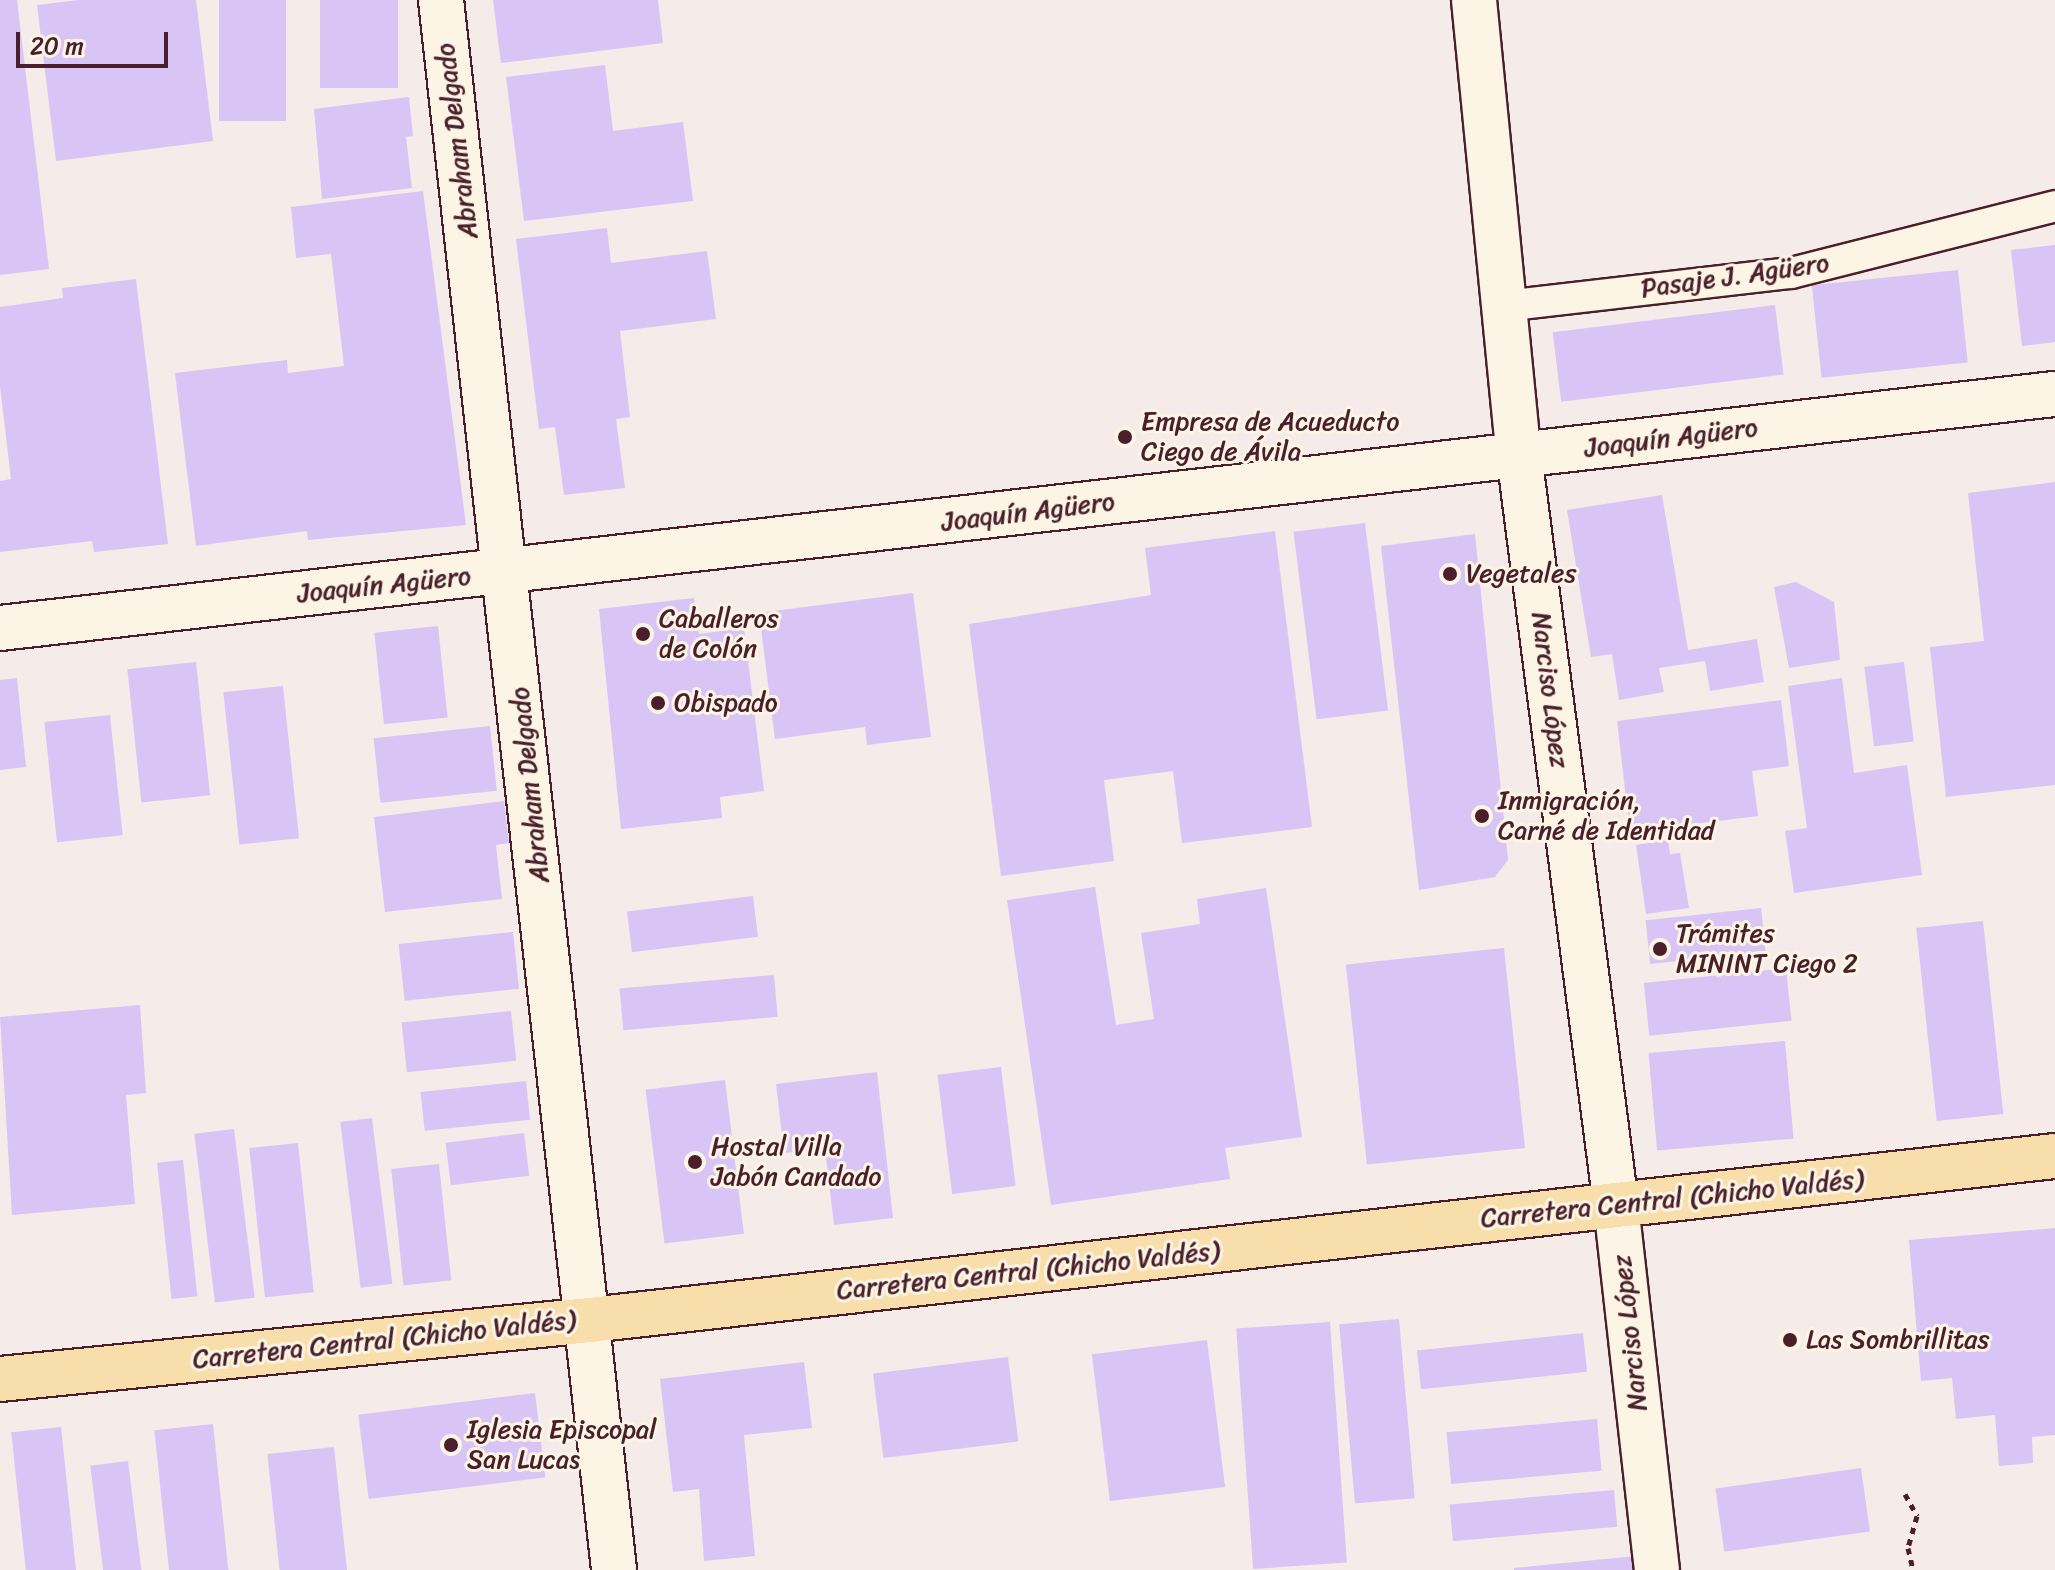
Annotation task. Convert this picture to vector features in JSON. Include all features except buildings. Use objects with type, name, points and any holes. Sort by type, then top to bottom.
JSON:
[{"type":"main road","name":"Carretera Central (Chicho Valdés)","points":[[0,1379],[590,1320],[2055,1156]]},
{"type":"street","name":"Abraham Delgado","points":[[441,0],[590,1320],[614,1570]]},
{"type":"street","name":"Narciso López","points":[[1474,0],[1519,455],[1616,1205],[1657,1570]]},
{"type":"street","name":"Joaquín Agüero","points":[[0,628],[2055,394]]},
{"type":"lane","name":"Pasaje J. Agüero","points":[[1505,306],[1791,273],[2055,206]]},
{"type":"path","points":[[1905,1494],[1917,1516],[1908,1548],[1913,1570]]},
{"type":"place","name":"Empresa de Acueducto Ciego de Ávila","points":[[1125,437]]},
{"type":"place","name":"Vegetales","points":[[1450,574]]},
{"type":"place","name":"Caballeros de Colón","points":[[643,634]]},
{"type":"place","name":"Obispado","points":[[658,703]]},
{"type":"place","name":"Inmigración, Carné de Identidad","points":[[1482,816]]},
{"type":"place","name":"Trámites MININT Ciego 2","points":[[1660,949]]},
{"type":"place","name":"Hostal Villa Jabón Candado","points":[[695,1162]]},
{"type":"place","name":"Las Sombrillitas","points":[[1790,1340]]},
{"type":"place","name":"Iglesia Episcopal San Lucas","points":[[451,1445]]}]
